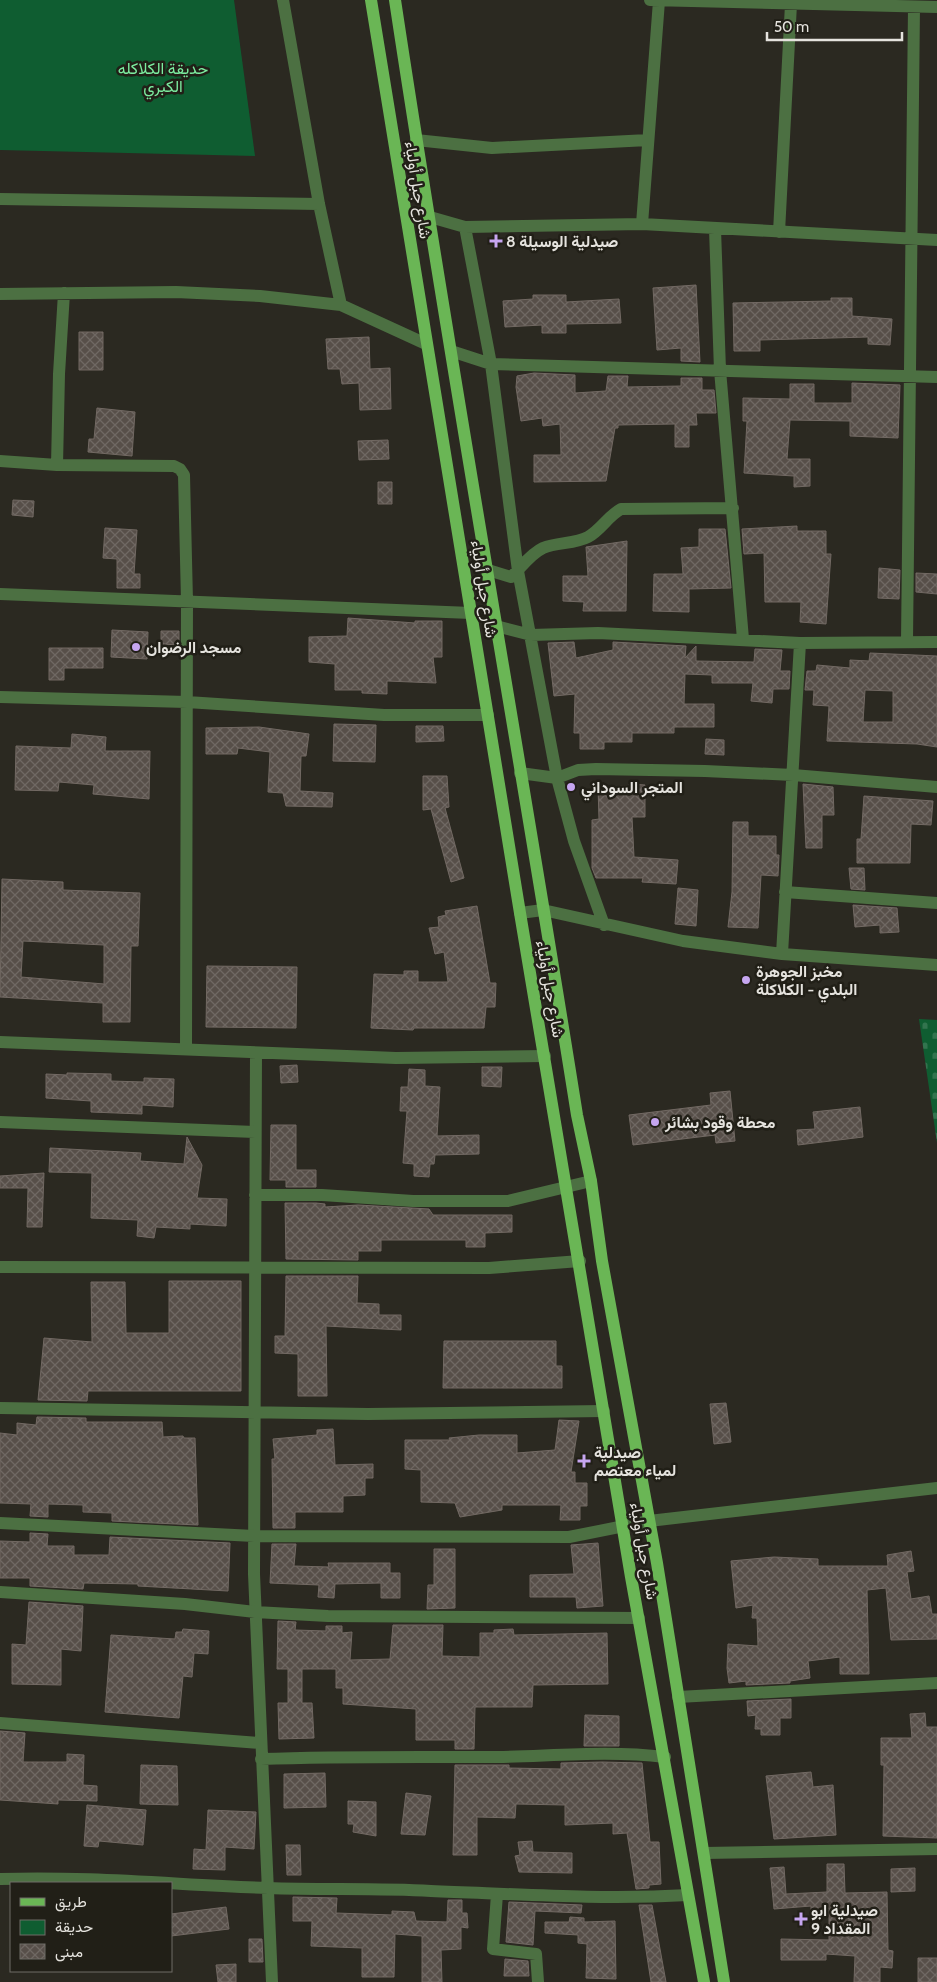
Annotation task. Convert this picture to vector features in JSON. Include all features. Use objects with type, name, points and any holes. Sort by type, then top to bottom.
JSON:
[{"type":"main road","name":"شارع جبل أولياء","points":[[371,0],[520,913],[623,1526],[704,1982]]},
{"type":"main road","name":"شارع جبل أولياء","points":[[395,0],[416,140],[488,570],[542,910],[577,1115],[591,1181],[604,1271],[649,1522],[724,1982]]},
{"type":"street","points":[[283,0],[319,204],[341,305]]},
{"type":"street","points":[[642,224],[654,0],[937,7]]},
{"type":"street","points":[[778,232],[792,4]]},
{"type":"street","points":[[907,641],[912,376],[914,7]]},
{"type":"street","points":[[416,140],[492,148],[648,140]]},
{"type":"street","points":[[0,199],[319,204]]},
{"type":"street","points":[[430,217],[465,227],[642,224],[937,240]]},
{"type":"street","points":[[465,227],[491,364],[518,571],[557,778],[574,841],[604,925]]},
{"type":"street","points":[[715,229],[720,370],[743,639]]},
{"type":"street","points":[[57,464],[59,374],[64,293]]},
{"type":"street","points":[[0,294],[232,295],[341,305],[426,344]]},
{"type":"street","points":[[451,351],[491,364],[937,377]]},
{"type":"street","points":[[0,461],[174,466],[180,469],[184,475],[187,601],[186,1048]]},
{"type":"street","points":[[488,570],[511,578],[534,554],[544,548],[588,537],[598,530],[612,514],[621,509],[733,508]]},
{"type":"street","points":[[0,594],[471,613]]},
{"type":"street","points":[[496,626],[531,635],[598,633],[800,643],[937,642]]},
{"type":"street","points":[[782,954],[784,892],[800,643]]},
{"type":"street","points":[[0,697],[187,702],[384,715],[488,715]]},
{"type":"street","points":[[520,773],[557,778],[578,770],[596,768],[793,775],[937,787]]},
{"type":"street","points":[[784,892],[937,903]]},
{"type":"street","points":[[520,913],[542,910],[684,941],[782,954],[937,965]]},
{"type":"street","points":[[0,1042],[186,1048],[256,1053],[396,1058],[545,1056]]},
{"type":"street","points":[[256,1053],[255,1612],[272,1982]]},
{"type":"street","points":[[0,1122],[255,1132]]},
{"type":"street","points":[[255,1195],[322,1195],[413,1201],[508,1201],[591,1181]]},
{"type":"street","points":[[0,1266],[488,1268],[580,1262]]},
{"type":"street","points":[[0,1408],[378,1414],[604,1411]]},
{"type":"street","points":[[0,1523],[254,1536],[569,1537],[649,1522],[937,1488]]},
{"type":"street","points":[[0,1592],[185,1604],[255,1612],[495,1619],[639,1618]]},
{"type":"street","points":[[678,1697],[937,1683]]},
{"type":"street","points":[[0,1723],[260,1743]]},
{"type":"street","points":[[261,1759],[352,1756],[498,1757],[608,1753],[665,1757]]},
{"type":"street","points":[[704,1852],[937,1849]]},
{"type":"street","points":[[0,1879],[142,1880],[268,1888],[362,1888],[626,1899],[688,1895]]},
{"type":"street","points":[[496,1894],[494,1948],[536,1954],[538,1982]]},
{"type":"green space","name":"حديقة الكلاكله الكبري","points":[[0,0],[234,0],[255,156],[0,150]]},
{"type":"green space","points":[[919,1019],[937,1020],[937,1143]]},
{"type":"building","points":[[696,285],[700,362],[681,361],[681,348],[657,350],[653,288]]},
{"type":"building","points":[[533,295],[566,295],[566,302],[619,299],[621,323],[566,324],[566,333],[542,333],[542,325],[505,327],[503,301],[533,299]]},
{"type":"building","points":[[831,298],[852,298],[852,316],[892,319],[890,345],[868,344],[868,337],[760,340],[760,351],[734,351],[733,303],[831,301]]},
{"type":"building","points":[[79,332],[103,332],[103,370],[79,370]]},
{"type":"building","points":[[369,337],[370,369],[390,368],[391,409],[360,410],[359,383],[342,384],[340,369],[328,369],[326,339]]},
{"type":"building","points":[[534,373],[575,375],[575,393],[606,391],[608,376],[628,376],[627,387],[681,386],[681,378],[702,378],[702,390],[714,390],[716,413],[696,413],[697,425],[689,425],[689,447],[675,447],[675,424],[618,425],[618,428],[615,428],[606,481],[534,482],[534,455],[561,455],[560,424],[543,426],[542,418],[521,421],[516,387],[517,376]]},
{"type":"building","points":[[852,383],[900,385],[898,438],[850,436],[850,421],[790,420],[787,459],[810,459],[810,486],[794,487],[794,476],[744,473],[747,421],[743,421],[743,398],[790,399],[790,384],[814,384],[814,403],[852,403]]},
{"type":"building","points":[[97,408],[135,412],[132,456],[88,452],[89,439],[94,439]]},
{"type":"building","points":[[388,440],[389,459],[359,460],[358,441]]},
{"type":"building","points":[[378,482],[392,482],[392,504],[378,504]]},
{"type":"building","points":[[13,500],[34,501],[33,517],[12,515]]},
{"type":"building","points":[[797,526],[797,531],[826,531],[826,554],[831,554],[826,624],[800,622],[801,602],[765,602],[764,553],[744,554],[742,529]]},
{"type":"building","points":[[105,528],[137,530],[134,574],[140,574],[140,588],[117,588],[117,559],[103,558]]},
{"type":"building","points":[[699,529],[725,529],[731,588],[689,589],[689,612],[653,611],[654,574],[683,574],[681,548],[699,547]]},
{"type":"building","points":[[627,541],[626,611],[583,611],[584,602],[563,601],[563,576],[588,576],[586,547]]},
{"type":"building","points":[[879,568],[900,570],[899,599],[878,598]]},
{"type":"building","points":[[916,573],[937,574],[937,594],[916,592]]},
{"type":"building","points":[[348,618],[415,623],[415,621],[442,621],[442,657],[433,657],[436,683],[387,681],[387,694],[362,693],[362,690],[335,690],[335,664],[309,662],[309,637],[347,636]]},
{"type":"building","points":[[112,630],[148,632],[147,659],[111,657]]},
{"type":"building","points":[[161,631],[179,631],[179,645],[161,644]]},
{"type":"building","points":[[574,642],[576,658],[613,650],[613,642],[686,646],[685,658],[696,646],[696,661],[754,662],[755,649],[782,650],[780,671],[790,671],[789,689],[773,689],[772,703],[751,701],[753,683],[712,683],[712,675],[685,674],[684,704],[714,704],[714,727],[674,727],[674,733],[632,733],[632,742],[604,742],[604,749],[580,749],[580,733],[574,733],[575,694],[554,696],[548,643]]},
{"type":"building","points":[[49,648],[103,648],[103,668],[64,668],[64,680],[49,680]]},
{"type":"building","points":[[870,653],[937,656],[937,747],[917,744],[827,741],[829,706],[813,705],[814,690],[805,690],[807,671],[816,671],[817,665],[850,668],[850,660],[869,661]],"holes":[[[865,690],[893,691],[893,722],[863,722]]]},
{"type":"building","points":[[334,724],[376,725],[375,762],[333,761]]},
{"type":"building","points":[[416,726],[443,726],[444,741],[416,742]]},
{"type":"building","points":[[259,727],[309,734],[306,756],[301,756],[300,791],[333,793],[332,807],[286,806],[283,793],[268,792],[270,752],[238,748],[237,754],[206,754],[206,728]]},
{"type":"building","points":[[72,734],[106,737],[105,751],[150,751],[149,799],[93,794],[94,785],[59,782],[58,791],[15,790],[16,746],[71,748]]},
{"type":"building","points":[[706,739],[724,740],[724,755],[705,754]]},
{"type":"building","points":[[423,776],[447,776],[449,807],[445,808],[464,878],[451,882],[431,809],[423,810]]},
{"type":"building","points":[[629,784],[645,785],[645,817],[632,817],[634,857],[678,860],[676,884],[642,882],[643,878],[596,878],[592,868],[592,820],[599,819],[598,787],[629,786]]},
{"type":"building","points":[[803,784],[833,787],[834,815],[822,815],[822,848],[806,848]]},
{"type":"building","points":[[864,796],[933,801],[931,825],[911,824],[910,863],[857,863],[857,839],[861,839]]},
{"type":"building","points":[[733,822],[748,822],[748,836],[776,836],[776,855],[779,855],[778,876],[761,875],[758,928],[728,927],[732,892]]},
{"type":"building","points":[[849,868],[864,868],[865,890],[851,889]]},
{"type":"building","points":[[2,879],[63,882],[63,890],[140,893],[138,946],[131,946],[130,1022],[103,1022],[103,1003],[0,997]],"holes":[[[23,941],[104,945],[104,984],[21,977]]]},
{"type":"building","points":[[678,888],[698,890],[696,926],[675,924]]},
{"type":"building","points":[[853,905],[897,908],[899,932],[880,933],[880,925],[855,927]]},
{"type":"building","points":[[477,906],[490,983],[496,983],[495,1007],[486,1007],[484,1028],[414,1028],[413,1030],[371,1028],[374,974],[404,975],[404,971],[418,971],[418,982],[448,982],[444,952],[435,954],[429,928],[439,927],[438,917],[446,915],[445,911]]},
{"type":"building","points":[[207,966],[297,967],[296,1028],[206,1027]]},
{"type":"building","points":[[297,1065],[298,1082],[281,1083],[280,1066]]},
{"type":"building","points":[[482,1067],[502,1067],[501,1087],[482,1086]]},
{"type":"building","points":[[409,1069],[425,1070],[425,1086],[440,1087],[437,1136],[479,1135],[479,1154],[435,1155],[434,1164],[430,1164],[429,1177],[414,1176],[414,1164],[403,1163],[407,1111],[400,1111],[401,1087],[408,1087]]},
{"type":"building","points":[[67,1073],[111,1074],[111,1081],[144,1082],[144,1078],[174,1079],[173,1107],[142,1105],[142,1114],[91,1112],[91,1101],[46,1098],[46,1074],[67,1075]]},
{"type":"building","points":[[730,1091],[735,1141],[716,1143],[715,1135],[633,1145],[629,1115],[711,1105],[710,1093]]},
{"type":"building","points":[[860,1107],[863,1137],[798,1145],[797,1130],[815,1129],[813,1112]]},
{"type":"building","points":[[271,1125],[296,1125],[296,1170],[316,1170],[316,1187],[286,1187],[286,1180],[270,1180]]},
{"type":"building","points":[[187,1137],[202,1165],[197,1198],[227,1199],[226,1226],[190,1224],[190,1229],[156,1227],[154,1238],[137,1236],[138,1220],[91,1218],[92,1173],[49,1172],[50,1148],[141,1153],[140,1161],[184,1164]]},
{"type":"building","points":[[44,1173],[42,1227],[27,1227],[28,1188],[0,1188],[0,1176]]},
{"type":"building","points":[[285,1203],[316,1203],[325,1204],[325,1207],[358,1205],[429,1209],[433,1215],[512,1215],[512,1232],[485,1233],[485,1247],[466,1247],[466,1240],[381,1240],[381,1251],[358,1251],[358,1260],[286,1259]]},
{"type":"building","points":[[286,1276],[358,1276],[357,1303],[379,1304],[379,1315],[401,1315],[401,1330],[326,1326],[327,1396],[298,1396],[298,1354],[275,1353],[275,1336],[285,1336]]},
{"type":"building","points":[[169,1281],[241,1281],[241,1391],[88,1391],[87,1401],[38,1400],[44,1338],[92,1342],[91,1282],[125,1282],[126,1333],[169,1333]]},
{"type":"building","points":[[444,1341],[556,1341],[556,1366],[562,1366],[562,1388],[443,1388]]},
{"type":"building","points":[[726,1403],[731,1442],[714,1444],[710,1404]]},
{"type":"building","points":[[37,1417],[86,1418],[86,1422],[162,1422],[163,1437],[183,1436],[184,1438],[195,1438],[198,1525],[112,1521],[112,1513],[83,1512],[83,1505],[48,1504],[48,1517],[30,1516],[31,1504],[0,1503],[0,1433],[17,1435],[17,1423],[36,1425]]},
{"type":"building","points":[[559,1420],[579,1421],[571,1472],[575,1472],[575,1483],[587,1483],[587,1506],[580,1506],[580,1520],[560,1520],[561,1505],[502,1505],[502,1510],[460,1517],[455,1503],[421,1502],[421,1470],[405,1469],[405,1440],[450,1440],[449,1438],[479,1435],[517,1435],[517,1453],[555,1450]]},
{"type":"building","points":[[333,1429],[335,1465],[373,1464],[373,1478],[365,1478],[365,1495],[343,1496],[343,1512],[295,1512],[295,1528],[273,1528],[272,1459],[275,1459],[273,1439],[317,1435],[317,1430]]},
{"type":"building","points":[[30,1533],[48,1534],[47,1546],[74,1546],[74,1555],[109,1555],[110,1537],[230,1543],[228,1591],[138,1586],[138,1584],[84,1583],[83,1589],[30,1586],[30,1578],[0,1578],[0,1541],[30,1542]]},
{"type":"building","points":[[598,1543],[603,1606],[577,1608],[576,1597],[530,1597],[530,1575],[574,1574],[571,1545]]},
{"type":"building","points":[[272,1544],[296,1544],[294,1566],[329,1567],[328,1563],[390,1563],[390,1573],[400,1573],[400,1598],[381,1598],[381,1583],[335,1584],[334,1598],[318,1597],[319,1585],[270,1583]]},
{"type":"building","points":[[434,1549],[455,1549],[455,1608],[427,1609],[428,1585],[434,1585]]},
{"type":"building","points":[[911,1551],[914,1571],[907,1572],[911,1599],[929,1596],[932,1614],[937,1614],[937,1639],[891,1640],[886,1588],[867,1590],[869,1674],[840,1674],[840,1657],[808,1661],[810,1678],[790,1681],[790,1683],[746,1685],[746,1681],[729,1683],[727,1668],[728,1644],[758,1646],[757,1618],[752,1618],[753,1605],[736,1608],[731,1561],[774,1557],[818,1559],[818,1566],[888,1566],[887,1555]]},
{"type":"building","points":[[29,1602],[83,1606],[81,1651],[61,1649],[61,1685],[12,1684],[12,1644],[26,1645]]},
{"type":"building","points":[[278,1621],[296,1622],[295,1630],[326,1631],[326,1626],[342,1626],[342,1633],[352,1632],[350,1660],[390,1659],[393,1625],[443,1625],[442,1656],[480,1657],[480,1633],[494,1633],[494,1630],[513,1629],[514,1635],[607,1633],[608,1684],[533,1685],[532,1707],[475,1707],[474,1749],[455,1749],[455,1740],[416,1740],[416,1709],[343,1704],[343,1688],[336,1688],[336,1669],[302,1669],[302,1703],[312,1703],[314,1738],[279,1739],[278,1703],[288,1703],[288,1669],[277,1669]]},
{"type":"building","points":[[183,1629],[209,1631],[208,1654],[194,1653],[192,1677],[183,1676],[179,1718],[105,1712],[111,1635],[175,1639],[176,1632],[182,1632]]},
{"type":"building","points":[[791,1699],[791,1718],[780,1718],[780,1735],[761,1735],[761,1729],[755,1729],[756,1715],[748,1716],[747,1701]]},
{"type":"building","points":[[925,1713],[926,1727],[937,1727],[937,1838],[883,1836],[884,1765],[881,1765],[881,1738],[912,1738],[910,1714]]},
{"type":"building","points":[[585,1715],[619,1716],[619,1746],[584,1746]]},
{"type":"building","points":[[0,1731],[25,1733],[23,1762],[67,1762],[67,1754],[84,1755],[83,1785],[97,1786],[97,1801],[58,1800],[58,1804],[0,1800]]},
{"type":"building","points":[[561,1763],[642,1763],[650,1842],[659,1842],[661,1884],[649,1885],[649,1888],[636,1889],[627,1833],[613,1834],[613,1823],[565,1825],[565,1805],[516,1804],[515,1818],[477,1817],[477,1855],[453,1855],[455,1765],[509,1765],[509,1768],[561,1769]]},
{"type":"building","points":[[141,1765],[177,1766],[178,1805],[140,1804]]},
{"type":"building","points":[[811,1772],[813,1787],[833,1785],[836,1835],[774,1839],[766,1776]]},
{"type":"building","points":[[325,1773],[326,1807],[284,1808],[284,1774]]},
{"type":"building","points":[[406,1793],[431,1796],[425,1835],[401,1834]]},
{"type":"building","points":[[348,1801],[376,1802],[376,1836],[353,1832],[354,1824],[348,1824]]},
{"type":"building","points":[[87,1805],[146,1810],[143,1845],[99,1841],[98,1847],[84,1846]]},
{"type":"building","points":[[208,1810],[256,1812],[254,1849],[225,1847],[225,1870],[193,1869],[194,1849],[206,1850]]},
{"type":"building","points":[[532,1841],[533,1852],[572,1853],[572,1873],[519,1872],[515,1856],[520,1855],[518,1842]]},
{"type":"building","points":[[286,1845],[300,1845],[301,1875],[287,1875]]},
{"type":"building","points":[[827,1864],[844,1864],[845,1893],[887,1892],[888,1950],[893,1951],[892,1968],[880,1967],[880,1982],[854,1982],[855,1956],[826,1954],[826,1960],[781,1960],[781,1939],[829,1940],[829,1911],[811,1911],[811,1906],[774,1909],[770,1868],[784,1867],[786,1894],[827,1892]]},
{"type":"building","points":[[915,1868],[915,1891],[891,1892],[891,1869]]},
{"type":"building","points":[[293,1897],[337,1898],[336,1913],[392,1915],[392,1911],[414,1912],[416,1921],[447,1922],[448,1900],[462,1900],[462,1913],[467,1913],[468,1928],[461,1927],[461,1949],[441,1950],[442,1982],[422,1982],[422,1936],[395,1934],[394,1977],[362,1977],[362,1948],[311,1946],[312,1921],[293,1921]]},
{"type":"building","points":[[509,1902],[582,1905],[581,1913],[535,1911],[533,1945],[506,1942]]},
{"type":"building","points":[[639,1905],[652,1905],[666,1982],[651,1982]]},
{"type":"building","points":[[226,1907],[229,1929],[172,1936],[172,1914]]},
{"type":"building","points":[[570,1917],[584,1918],[584,1922],[615,1921],[616,1979],[586,1978],[587,1944],[578,1943],[578,1935],[545,1933],[545,1922],[569,1922]]},
{"type":"building","points":[[249,1939],[262,1939],[263,1962],[249,1962]]},
{"type":"building","points":[[918,1958],[937,1958],[937,1982],[918,1982]]},
{"type":"building","points":[[505,1959],[528,1961],[529,1976],[504,1976]]},
{"type":"building","points":[[236,1964],[236,1982],[218,1982],[216,1965]]},
{"type":"place","name":"صيدلية الوسيلة 8","points":[[496,241]]},
{"type":"place","name":"مسجد الرضوان","points":[[136,647]]},
{"type":"place","name":"المتجر السوداني","points":[[571,787]]},
{"type":"place","name":"مخبز الجوهرة البلدي - الكلاكلة","points":[[746,980]]},
{"type":"place","name":"محطة وقود بشائر","points":[[655,1122]]},
{"type":"place","name":"صيدلية لمياء معتصم","points":[[584,1461]]},
{"type":"place","name":"صيدلية ابو المقداد 9","points":[[801,1919]]}]
